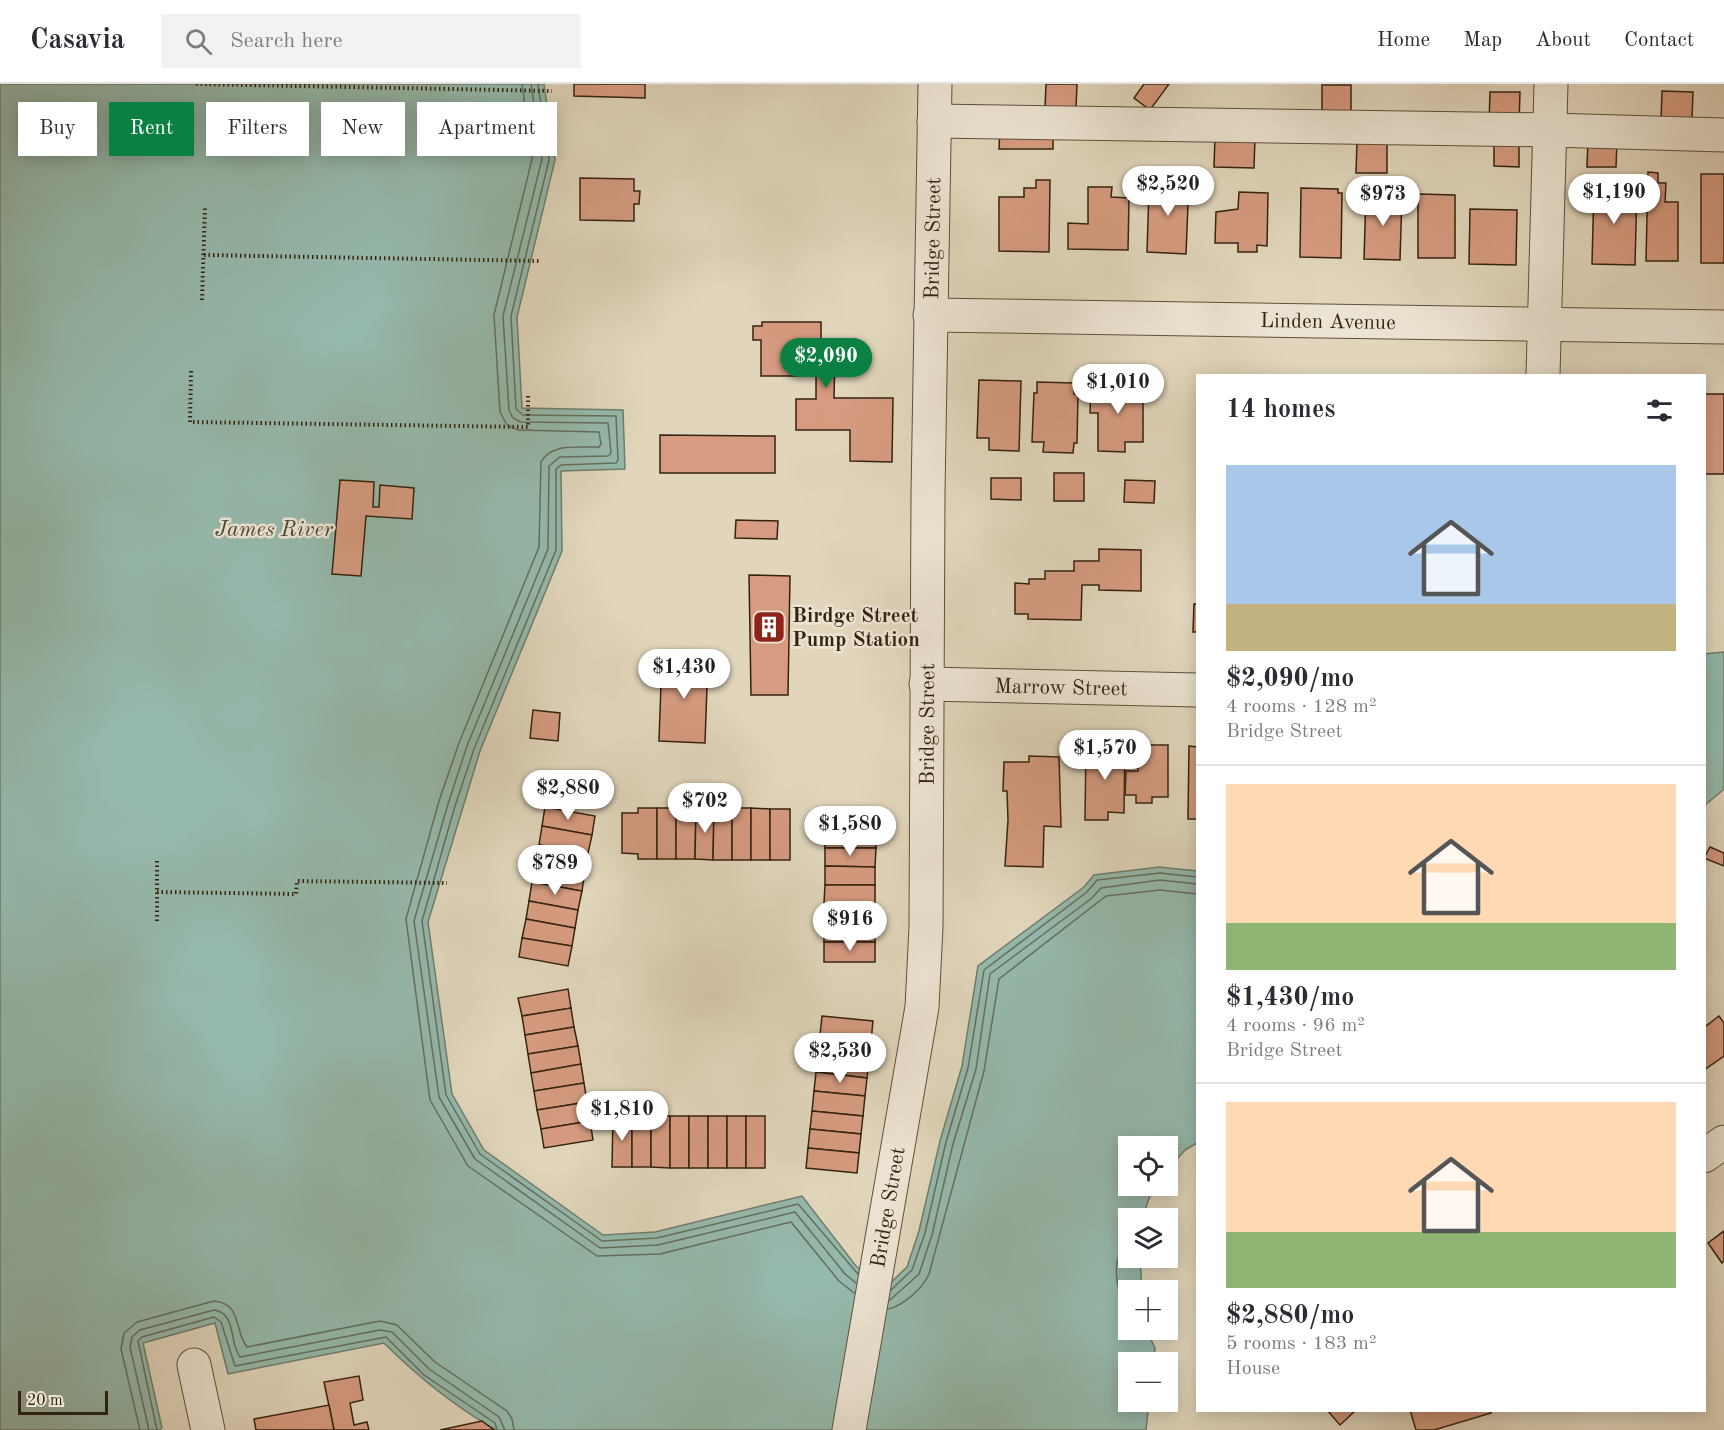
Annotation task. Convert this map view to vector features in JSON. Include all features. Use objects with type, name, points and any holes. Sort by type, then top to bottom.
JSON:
[{"type":"street","name":"Bridge Street","points":[[849,1430],[922,1006],[926,927],[926,684],[935,84]]},
{"type":"street","points":[[1543,374],[1551,84]]},
{"type":"street","points":[[934,121],[1550,130],[1724,135]]},
{"type":"street","name":"Linden Avenue","points":[[930,315],[1724,327]]},
{"type":"street","name":"Marrow Street","points":[[926,684],[1196,690]]},
{"type":"street","points":[[1706,1155],[1724,1142]]},
{"type":"street","points":[[194,1365],[208,1430]]},
{"type":"path","points":[[196,84],[552,91]]},
{"type":"path","points":[[202,300],[205,206]]},
{"type":"path","points":[[204,255],[540,261]]},
{"type":"path","points":[[191,371],[190,423],[528,427],[528,395]]},
{"type":"path","points":[[157,861],[157,921]]},
{"type":"path","points":[[157,892],[296,894],[297,881],[447,883]]},
{"type":"water","name":"James River","points":[[0,84],[544,84],[547,102],[417,102],[417,156],[554,156],[517,317],[522,408],[623,410],[625,469],[561,471],[562,551],[480,751],[428,922],[452,1094],[484,1150],[603,1235],[655,1232],[802,1196],[856,1266],[886,1287],[907,1267],[919,1231],[940,1141],[962,1066],[978,966],[1084,887],[1094,875],[1159,867],[1196,871],[1196,1144],[1178,1158],[1178,1136],[1118,1136],[1118,1196],[1150,1196],[1146,1208],[1118,1208],[1118,1268],[1141,1268],[1141,1280],[1118,1280],[1118,1340],[1151,1340],[1155,1348],[1154,1352],[1118,1352],[1118,1412],[1148,1412],[1146,1430],[496,1430],[437,1390],[384,1343],[228,1374],[215,1323],[143,1343],[162,1428],[159,1430],[0,1430]]},
{"type":"water","points":[[1724,652],[1724,789],[1706,804],[1706,654]]},
{"type":"building","points":[[574,84],[645,84],[645,98],[574,96]]},
{"type":"building","points":[[1046,84],[1077,84],[1076,109],[1045,109]]},
{"type":"building","points":[[1144,84],[1169,84],[1150,110],[1134,98]]},
{"type":"building","points":[[1322,85],[1351,85],[1351,115],[1322,115]]},
{"type":"building","points":[[1662,91],[1693,92],[1692,120],[1661,119]]},
{"type":"building","points":[[1490,92],[1520,92],[1519,124],[1489,124]]},
{"type":"building","points":[[1000,129],[1053,130],[1053,149],[999,149]]},
{"type":"building","points":[[1215,137],[1255,138],[1254,168],[1214,167]]},
{"type":"building","points":[[1494,140],[1519,140],[1519,167],[1494,166]]},
{"type":"building","points":[[1588,140],[1617,140],[1616,167],[1587,167]]},
{"type":"building","points":[[1357,142],[1387,142],[1387,173],[1356,173]]},
{"type":"building","points":[[1648,172],[1658,173],[1658,183],[1666,183],[1665,202],[1678,202],[1678,261],[1646,261]]},
{"type":"building","points":[[1701,174],[1724,174],[1724,263],[1701,263]]},
{"type":"building","points":[[580,178],[634,179],[634,191],[640,191],[639,204],[634,204],[634,221],[580,220]]},
{"type":"building","points":[[1159,179],[1189,180],[1186,254],[1147,252],[1149,190],[1159,191]]},
{"type":"building","points":[[1036,180],[1050,180],[1049,252],[999,251],[999,197],[1024,197],[1024,188],[1036,188]]},
{"type":"building","points":[[1594,185],[1637,186],[1635,265],[1592,264]]},
{"type":"building","points":[[1088,187],[1112,187],[1111,197],[1129,198],[1128,250],[1068,249],[1068,223],[1088,224]]},
{"type":"building","points":[[1301,188],[1338,189],[1338,193],[1342,193],[1341,258],[1300,257]]},
{"type":"building","points":[[1239,192],[1268,193],[1267,246],[1257,245],[1257,252],[1238,252],[1238,243],[1215,243],[1216,212],[1238,209]]},
{"type":"building","points":[[1366,194],[1402,195],[1400,260],[1364,259]]},
{"type":"building","points":[[1418,194],[1455,195],[1455,258],[1418,258]]},
{"type":"building","points":[[1470,209],[1517,210],[1516,265],[1469,264]]},
{"type":"building","points":[[762,322],[821,322],[821,345],[835,345],[834,398],[893,398],[892,462],[850,461],[850,430],[796,430],[796,399],[816,399],[816,376],[761,376],[761,340],[753,340],[753,326],[762,326]]},
{"type":"building","points":[[979,380],[1021,381],[1019,451],[989,450],[989,438],[977,438]]},
{"type":"building","points":[[1037,382],[1074,383],[1074,394],[1078,395],[1077,443],[1074,443],[1073,453],[1043,452],[1044,442],[1032,442],[1034,393],[1037,393]]},
{"type":"building","points":[[1091,384],[1143,385],[1143,442],[1125,442],[1125,452],[1098,451],[1098,413],[1090,413]]},
{"type":"building","points":[[1706,394],[1724,394],[1724,474],[1706,474]]},
{"type":"building","points":[[660,435],[775,436],[775,473],[660,473]]},
{"type":"building","points":[[1054,473],[1084,473],[1084,501],[1054,501]]},
{"type":"building","points":[[991,478],[1021,478],[1021,500],[991,499]]},
{"type":"building","points":[[340,480],[374,482],[373,507],[379,507],[380,485],[414,488],[412,519],[366,516],[361,576],[332,574]]},
{"type":"building","points":[[1125,480],[1155,481],[1154,503],[1124,502]]},
{"type":"building","points":[[736,520],[778,521],[777,539],[735,538]]},
{"type":"building","points":[[1099,549],[1141,550],[1141,591],[1099,590],[1099,585],[1082,585],[1081,620],[1028,619],[1028,614],[1015,614],[1015,583],[1029,584],[1029,579],[1045,579],[1045,571],[1074,571],[1074,561],[1099,561]]},
{"type":"building","name":"Birdge Street Pump Station","points":[[749,575],[790,576],[788,695],[751,695]]},
{"type":"building","points":[[1194,604],[1196,604],[1196,632],[1193,632]]},
{"type":"building","points":[[662,656],[708,658],[705,743],[659,741]]},
{"type":"building","points":[[533,710],[560,713],[558,741],[530,738]]},
{"type":"building","points":[[1086,744],[1125,744],[1124,813],[1108,812],[1108,820],[1085,820]]},
{"type":"building","points":[[1138,745],[1168,745],[1168,797],[1152,797],[1152,803],[1136,803],[1136,795],[1125,795],[1126,771],[1138,771]]},
{"type":"building","points":[[1189,746],[1196,747],[1196,819],[1188,819]]},
{"type":"building","points":[[1029,756],[1059,757],[1061,827],[1044,826],[1043,867],[1005,866],[1008,820],[1007,791],[1003,791],[1004,762],[1029,762]]},
{"type":"building","points":[[545,807],[595,816],[592,835],[542,826]]},
{"type":"building","points":[[638,808],[657,808],[657,859],[638,859],[638,854],[622,853],[622,813],[638,813]]},
{"type":"building","points":[[657,808],[676,808],[676,859],[657,859]]},
{"type":"building","points":[[676,808],[696,808],[695,859],[676,859]]},
{"type":"building","points":[[696,808],[714,808],[713,860],[695,859]]},
{"type":"building","points":[[714,808],[732,808],[732,860],[713,860]]},
{"type":"building","points":[[732,808],[751,808],[751,860],[732,860]]},
{"type":"building","points":[[751,808],[770,809],[770,860],[751,860]]},
{"type":"building","points":[[770,809],[790,809],[790,860],[770,860]]},
{"type":"building","points":[[825,809],[876,809],[876,828],[825,828]]},
{"type":"building","points":[[542,826],[592,835],[588,853],[539,845]]},
{"type":"building","points":[[825,828],[876,828],[876,848],[825,848]]},
{"type":"building","points":[[539,845],[588,853],[585,871],[535,862]]},
{"type":"building","points":[[1710,847],[1724,853],[1724,866],[1706,859]]},
{"type":"building","points":[[825,848],[876,848],[875,867],[825,866]]},
{"type":"building","points":[[535,862],[585,871],[582,891],[532,882]]},
{"type":"building","points":[[825,866],[875,867],[875,885],[825,885]]},
{"type":"building","points":[[532,882],[582,891],[578,910],[529,901]]},
{"type":"building","points":[[825,885],[875,885],[875,903],[824,903]]},
{"type":"building","points":[[529,901],[578,910],[575,928],[526,919]]},
{"type":"building","points":[[824,903],[875,903],[875,923],[824,923]]},
{"type":"building","points":[[526,919],[575,928],[572,946],[522,938]]},
{"type":"building","points":[[824,923],[875,923],[875,942],[824,942]]},
{"type":"building","points":[[522,938],[572,946],[568,966],[519,957]]},
{"type":"building","points":[[824,942],[875,942],[875,962],[824,962]]},
{"type":"building","points":[[568,989],[571,1008],[522,1016],[518,998]]},
{"type":"building","points":[[571,1008],[574,1027],[525,1035],[522,1016]]},
{"type":"building","points":[[822,1016],[873,1021],[871,1041],[820,1035]]},
{"type":"building","points":[[1719,1016],[1724,1023],[1724,1056],[1706,1069],[1706,1026]]},
{"type":"building","points":[[574,1027],[578,1046],[528,1054],[525,1035]]},
{"type":"building","points":[[820,1035],[871,1041],[869,1060],[818,1054]]},
{"type":"building","points":[[578,1046],[581,1064],[531,1073],[528,1054]]},
{"type":"building","points":[[818,1054],[869,1060],[867,1078],[816,1072]]},
{"type":"building","points":[[581,1064],[584,1083],[534,1091],[531,1073]]},
{"type":"building","points":[[816,1072],[867,1078],[865,1096],[814,1091]]},
{"type":"building","points":[[584,1083],[587,1102],[537,1110],[534,1091]]},
{"type":"building","points":[[814,1091],[865,1096],[863,1116],[812,1111]]},
{"type":"building","points":[[587,1102],[590,1121],[541,1129],[537,1110]]},
{"type":"building","points":[[812,1111],[863,1116],[861,1134],[810,1129]]},
{"type":"building","points":[[613,1116],[632,1116],[632,1167],[612,1167]]},
{"type":"building","points":[[632,1116],[651,1116],[651,1167],[632,1167]]},
{"type":"building","points":[[651,1116],[670,1116],[670,1168],[651,1167]]},
{"type":"building","points":[[670,1116],[689,1116],[689,1168],[670,1168]]},
{"type":"building","points":[[689,1116],[708,1116],[708,1168],[689,1168]]},
{"type":"building","points":[[708,1116],[727,1116],[727,1168],[708,1168]]},
{"type":"building","points":[[727,1116],[746,1116],[746,1168],[727,1168]]},
{"type":"building","points":[[746,1116],[765,1116],[765,1168],[746,1168]]},
{"type":"building","points":[[590,1121],[593,1140],[544,1148],[541,1129]]},
{"type":"building","points":[[810,1129],[861,1134],[859,1153],[808,1148]]},
{"type":"building","points":[[808,1148],[859,1153],[857,1173],[806,1168]]},
{"type":"building","points":[[1724,1231],[1724,1261],[1722,1263],[1708,1243]]},
{"type":"building","points":[[359,1376],[363,1400],[350,1403],[354,1425],[367,1422],[369,1430],[334,1430],[324,1382]]},
{"type":"building","points":[[329,1405],[334,1430],[256,1430],[254,1419]]},
{"type":"building","points":[[1329,1412],[1354,1412],[1340,1425]]},
{"type":"building","points":[[1411,1412],[1491,1413],[1434,1430],[1416,1430]]},
{"type":"building","points":[[482,1421],[494,1430],[440,1430]]},
{"type":"place","name":"Birdge Street Pump Station","points":[[769,627]]}]
